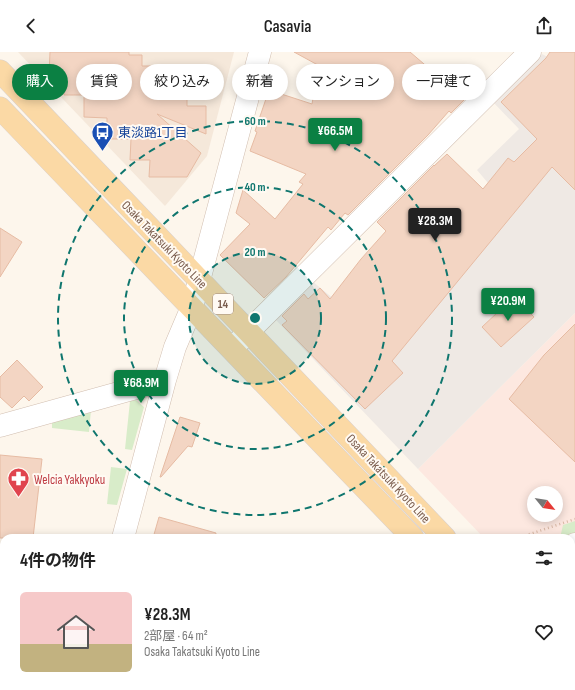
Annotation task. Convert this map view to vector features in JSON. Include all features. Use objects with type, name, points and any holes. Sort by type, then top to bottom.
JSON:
[{"type":"main road","name":"Osaka Takatsuki Kyoto Line","points":[[0,71],[442,534]]},
{"type":"main road","name":"Osaka Takatsuki Kyoto Line","points":[[0,108],[409,534]]},
{"type":"street","points":[[123,534],[121,514],[136,460],[165,380],[175,347],[192,307],[260,52]]},
{"type":"street","points":[[232,349],[530,52]]},
{"type":"street","points":[[2,422],[165,380]]},
{"type":"path","points":[[530,534],[575,519]]},
{"type":"shaded area","points":[[18,52],[234,52],[224,91],[224,64],[140,64],[140,100],[222,100],[207,156],[165,206],[64,100],[68,100],[68,64],[29,64]]},
{"type":"shaded area","points":[[542,54],[570,69],[575,62],[575,313],[418,469],[275,319],[312,281],[362,322],[408,264],[488,183],[477,170],[519,129],[493,102]]},
{"type":"shaded area","points":[[575,313],[575,533],[480,534],[418,469]]},
{"type":"green space","points":[[136,400],[144,407],[132,450],[125,449],[130,401]]},
{"type":"green space","points":[[91,410],[89,432],[52,428],[52,421]]},
{"type":"green space","points":[[111,467],[127,469],[117,505],[107,504]]},
{"type":"green space","points":[[575,521],[575,533],[561,534],[563,525]]},
{"type":"building","points":[[50,52],[129,52],[129,55],[142,55],[142,64],[140,64],[140,100],[187,100],[187,106],[206,106],[206,134],[157,114],[201,153],[187,177],[149,177],[150,160],[130,160],[131,139],[107,139],[107,118],[84,117],[84,100],[132,100],[132,64],[76,64],[76,95],[68,95],[68,64],[50,64]]},
{"type":"building","points":[[294,52],[410,52],[424,64],[402,64],[402,100],[464,100],[451,113],[449,111],[428,135],[348,215],[345,213],[331,230],[328,227],[286,277],[264,298],[220,255],[250,224],[236,213],[243,190],[275,219],[303,184],[299,182],[306,174],[250,151],[266,100],[288,100],[288,96],[312,104],[313,100],[394,100],[394,64],[316,64]]},
{"type":"building","points":[[550,52],[575,52],[575,190],[552,167],[392,361],[403,373],[365,409],[282,325],[287,321],[282,316],[304,294],[308,299],[320,288],[330,299],[361,259],[386,231],[377,222],[447,154],[483,189],[508,158],[514,162],[537,139],[501,102],[546,58]]},
{"type":"building","points":[[0,228],[22,242],[0,277]]},
{"type":"building","points":[[514,297],[534,317],[501,347],[482,327]]},
{"type":"building","points":[[575,324],[575,462],[509,399],[544,355]]},
{"type":"building","points":[[17,360],[43,387],[29,401],[24,396],[12,408],[0,397],[0,377]]},
{"type":"building","points":[[180,417],[200,423],[192,447],[188,446],[160,477]]},
{"type":"building","name":"Welcia Yakkyoku","points":[[0,455],[42,459],[33,534],[0,534]]},
{"type":"building","points":[[159,517],[216,533],[216,534],[154,534]]},
{"type":"place","name":"東淡路1丁目","points":[[103,152]]},
{"type":"place","name":"Welcia Yakkyoku","points":[[19,498]]}]
